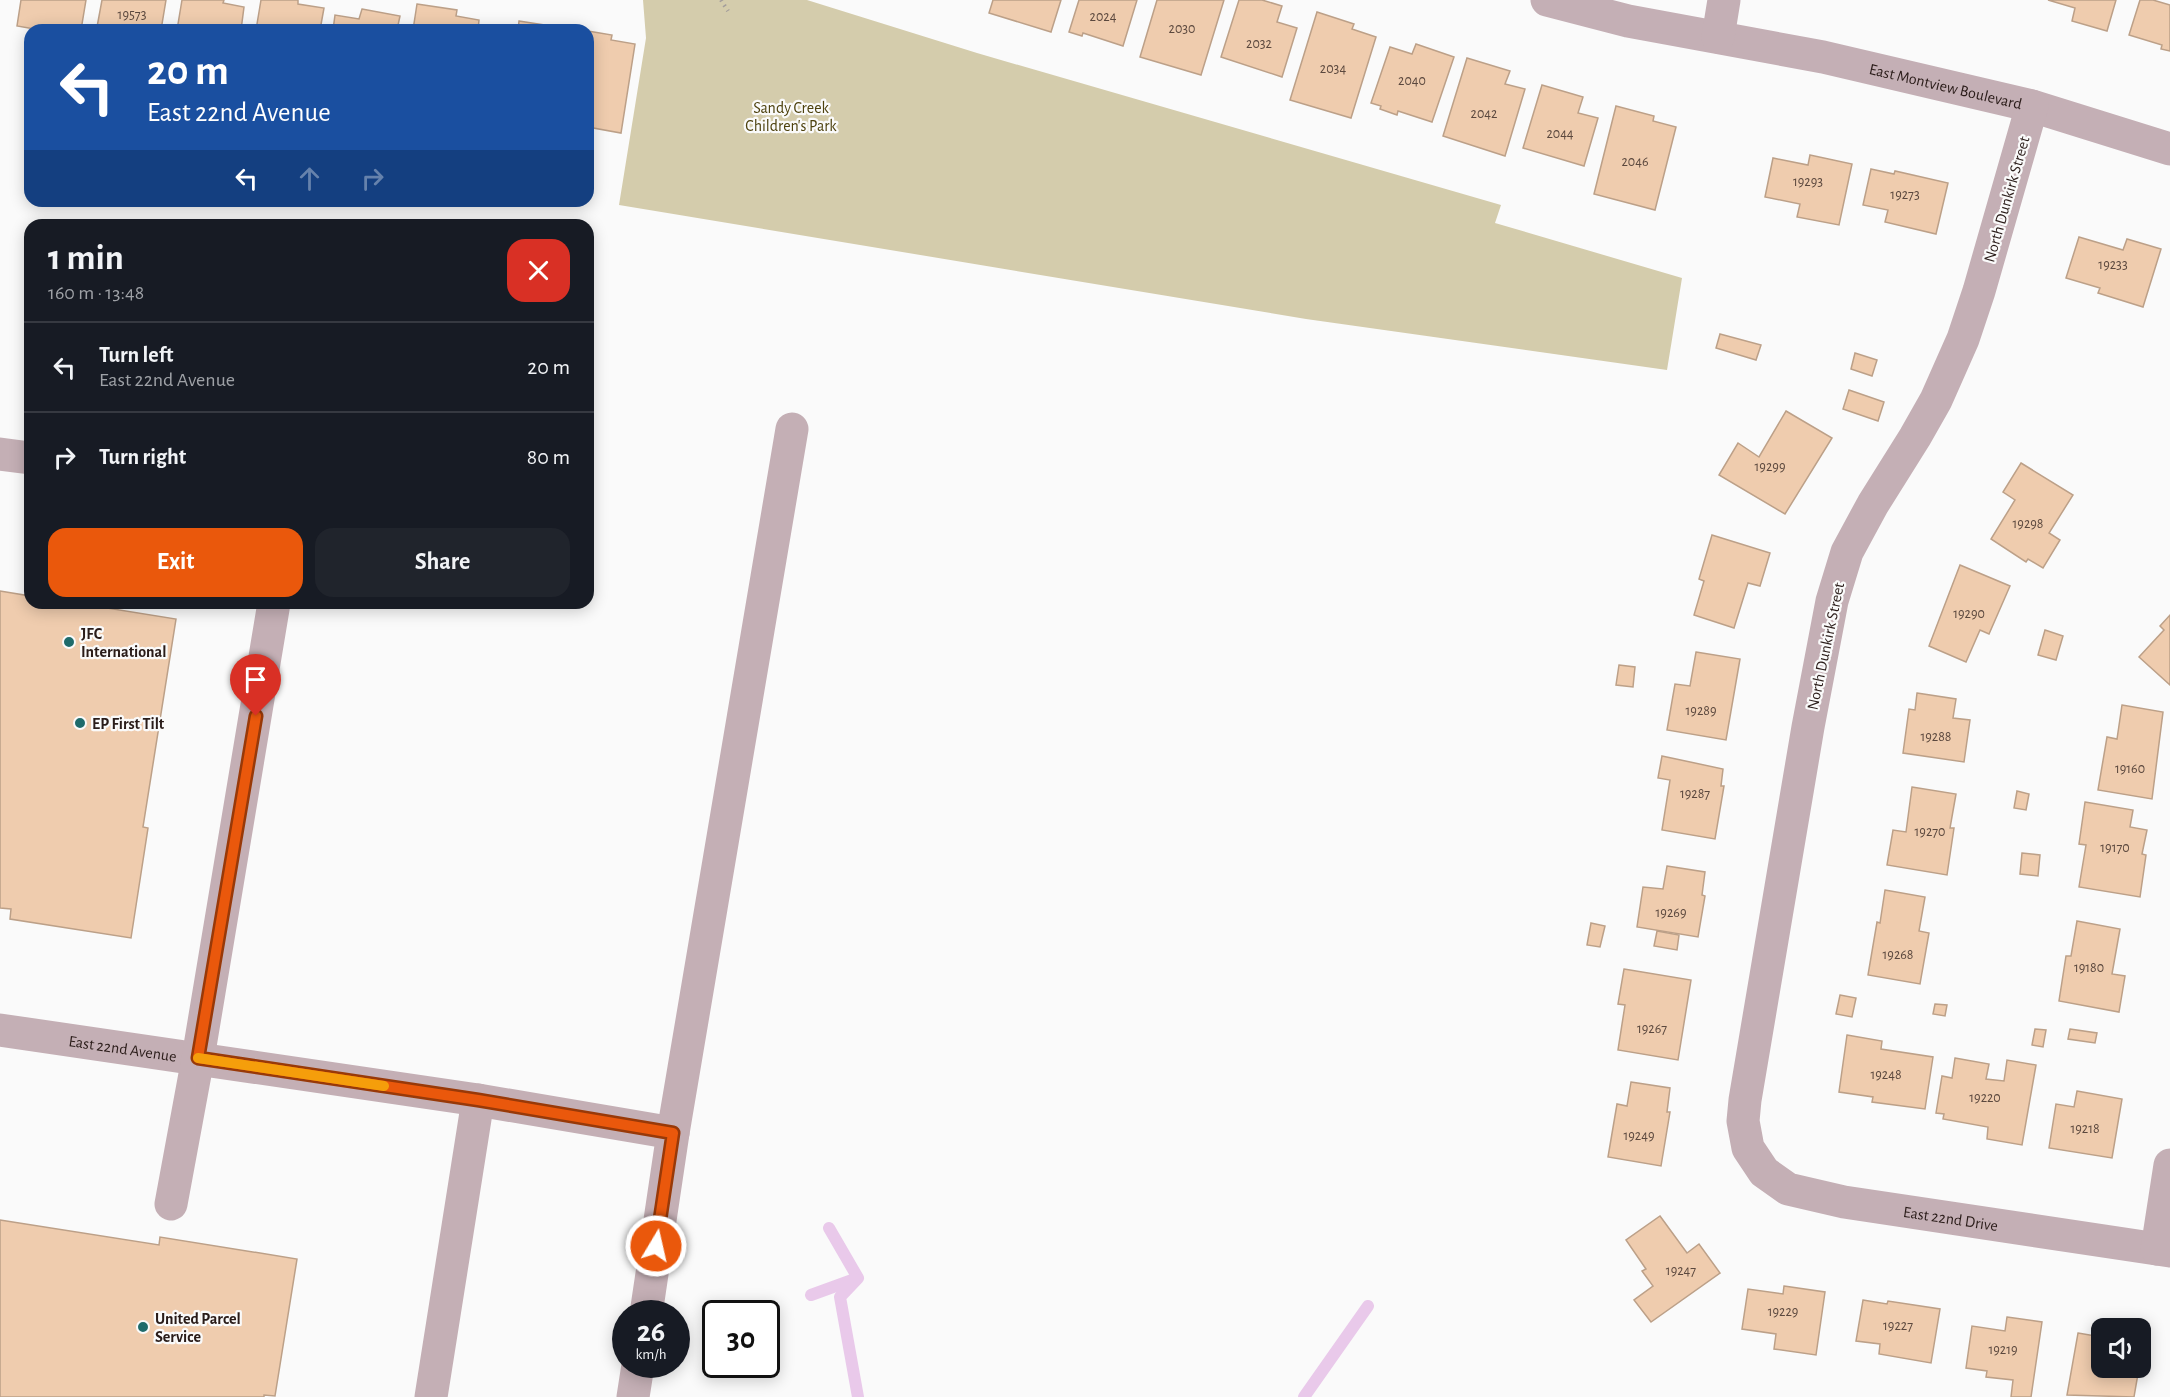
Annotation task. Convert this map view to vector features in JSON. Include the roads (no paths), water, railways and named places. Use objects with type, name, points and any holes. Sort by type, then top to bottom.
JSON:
[{"type":"street","name":"East Montview Boulevard","points":[[1547,0],[1628,21],[1823,57],[2032,106],[2170,149]]},
{"type":"street","points":[[1718,37],[1724,0]]},
{"type":"street","name":"North Dunkirk Street","points":[[1748,1148],[1743,1120],[1745,1100],[1808,727],[1832,601],[1847,552],[1873,504],[1921,428],[1963,339],[2032,106]]},
{"type":"street","points":[[648,1300],[673,1133],[792,429]]},
{"type":"street","points":[[0,454],[24,457]]},
{"type":"street","points":[[171,1204],[198,1058],[273,609]]},
{"type":"street","name":"East 22nd Avenue","points":[[0,1030],[478,1100],[673,1133]]},
{"type":"street","points":[[431,1397],[478,1100]]},
{"type":"street","name":"East 22nd Drive","points":[[1748,1148],[1764,1172],[1788,1190],[1844,1202],[2163,1250]]},
{"type":"street","points":[[2163,1250],[2170,1165]]},
{"type":"street","points":[[633,1397],[636,1378]]},
{"type":"waterway","points":[[829,1228],[858,1278],[840,1297],[858,1397]]},
{"type":"waterway","points":[[811,1295],[855,1279]]},
{"type":"waterway","points":[[1304,1397],[1368,1306]]},
{"type":"place","name":"JFC International","points":[[69,642]]},
{"type":"place","name":"EP First Tilt","points":[[80,723]]},
{"type":"place","name":"United Parcel Service","points":[[143,1327]]},
{"type":"park label","name":"Sandy Creek Children's Park","points":[[791,116]]}]
